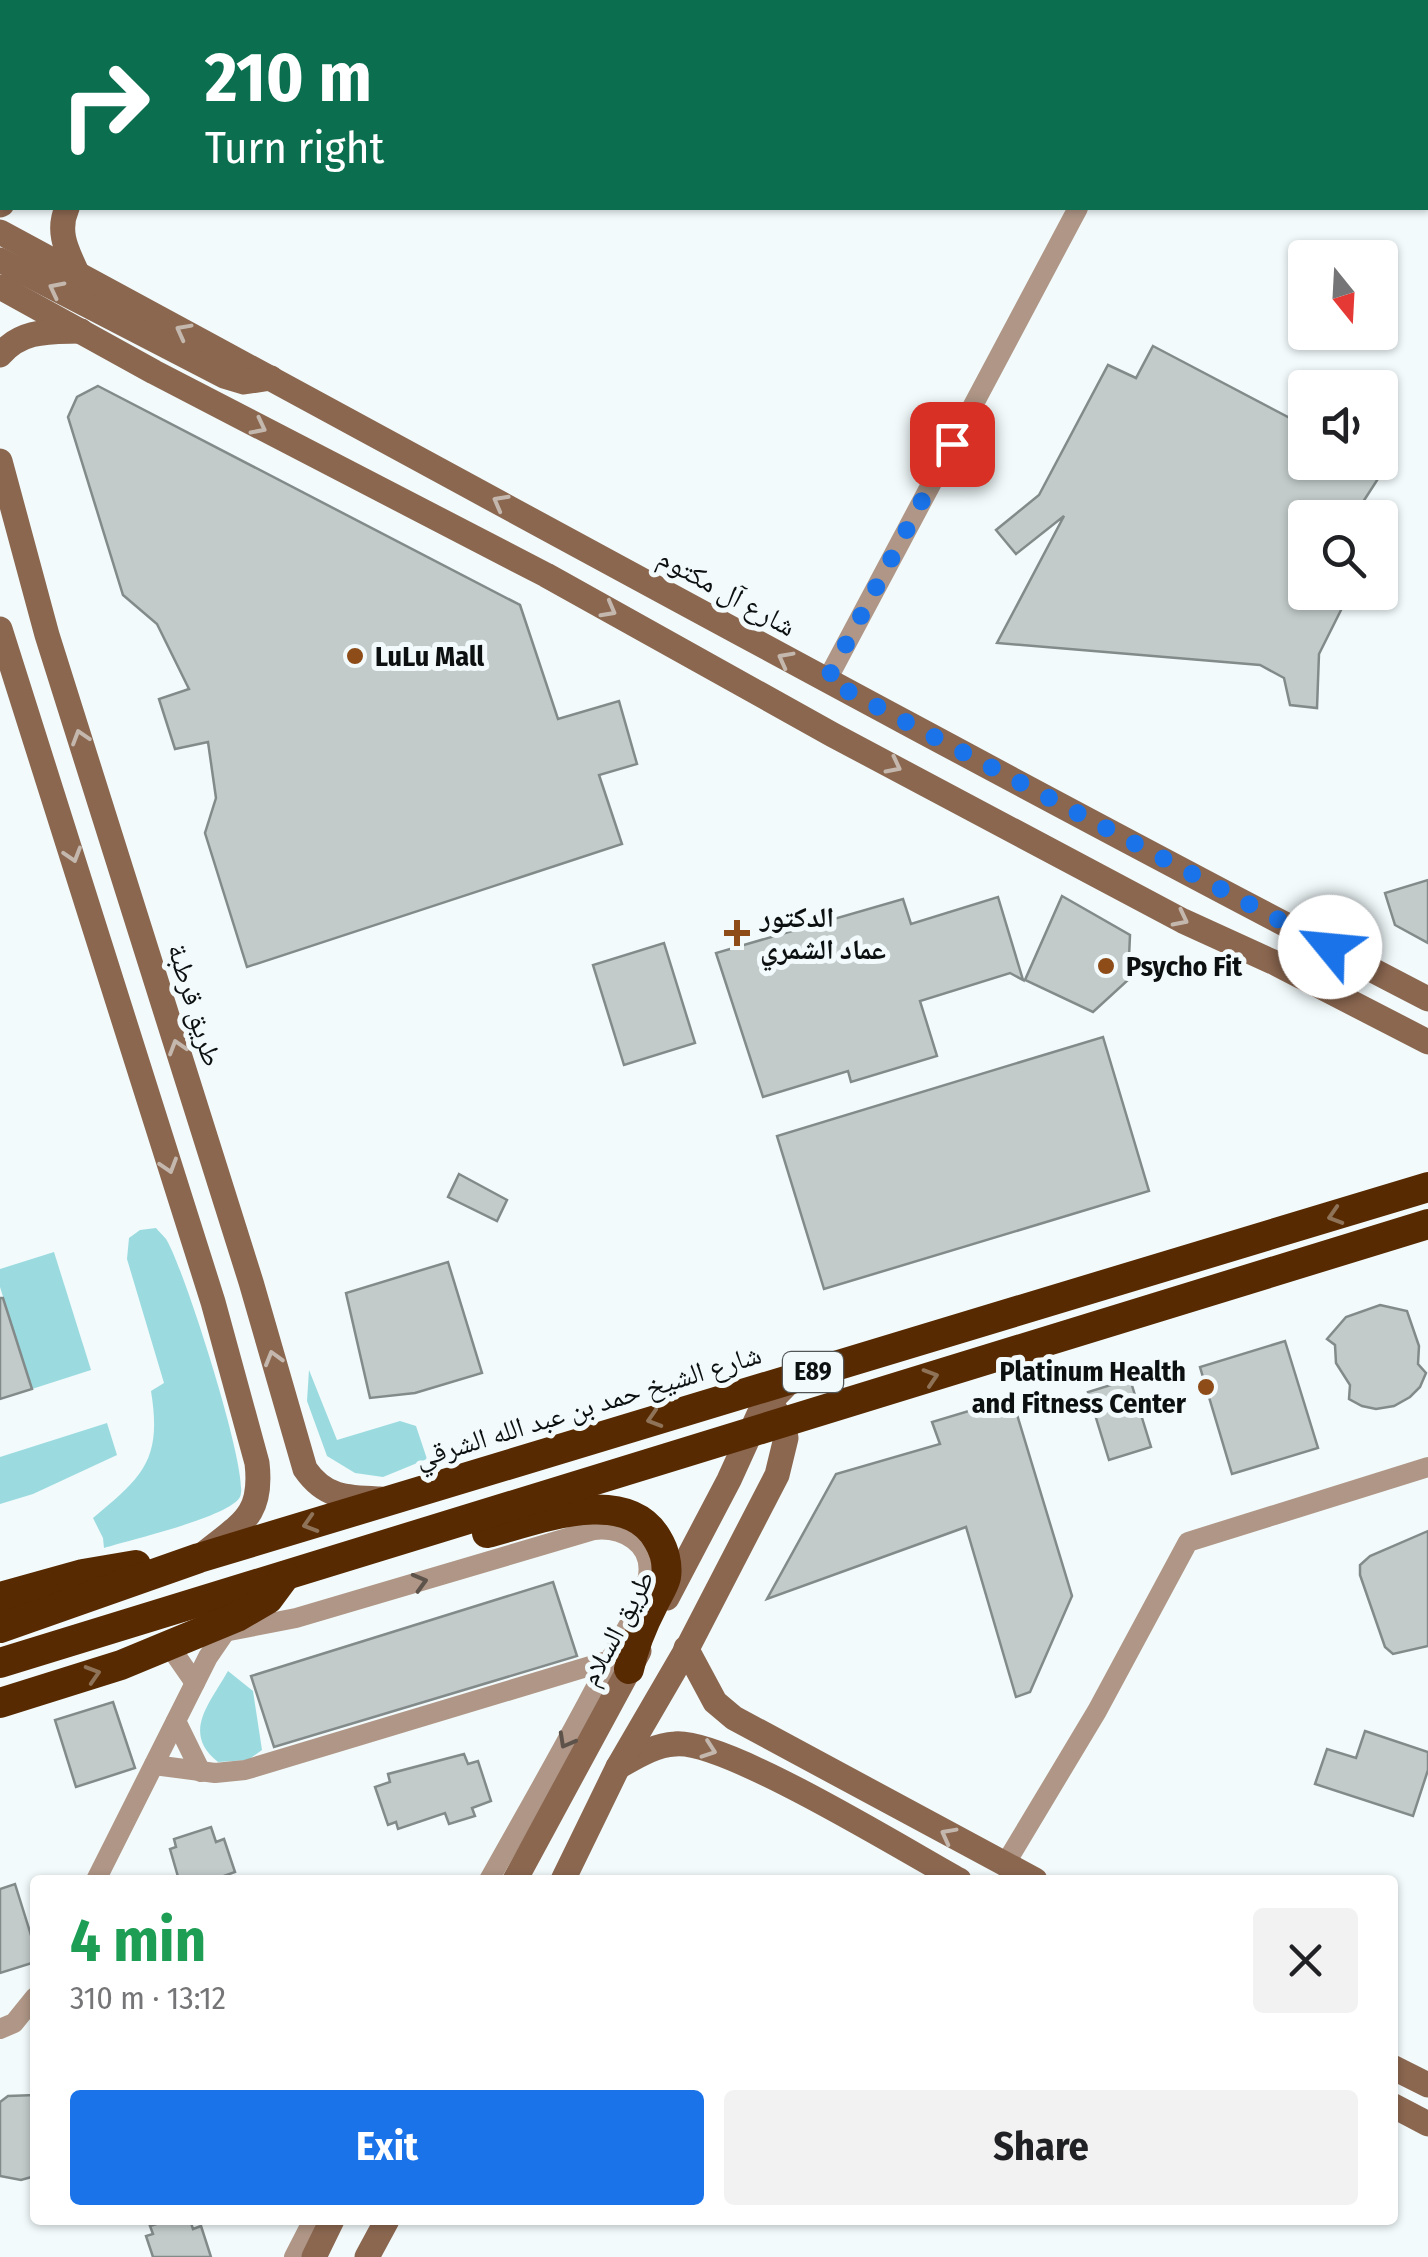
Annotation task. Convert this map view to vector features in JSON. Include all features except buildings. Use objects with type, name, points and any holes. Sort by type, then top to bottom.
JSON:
[{"type":"highway","name":"شارع الشيخ حمد بن عبد الله الشرقي","points":[[0,1663],[751,1432],[763,1406],[793,1378],[1428,1187]]},
{"type":"highway","name":"شارع الشيخ حمد بن عبد الله الشرقي","points":[[0,1628],[199,1558],[701,1405],[824,1410],[1428,1224]]},
{"type":"highway","points":[[824,1410],[806,1407],[805,1390],[1055,1310],[1086,1292]]},
{"type":"highway","points":[[400,1538],[479,1501],[715,1429],[721,1422],[720,1413],[701,1405]]},
{"type":"highway","points":[[341,1557],[431,1546],[586,1509],[631,1515],[653,1531],[661,1544],[666,1577],[619,1665]]},
{"type":"highway","points":[[0,1597],[83,1574],[199,1558]]},
{"type":"highway","points":[[0,1703],[121,1665],[168,1644],[230,1624],[268,1599],[286,1574]]},
{"type":"main road","points":[[66,210],[63,241],[78,276]]},
{"type":"main road","name":"شارع آل مكتوم","points":[[0,232],[748,640],[1428,999]]},
{"type":"main road","points":[[0,260],[224,376],[244,382],[271,378]]},
{"type":"main road","points":[[0,287],[154,372],[546,576],[832,735],[1167,912],[1424,1037]]},
{"type":"main road","points":[[0,355],[8,345],[30,334],[81,331]]},
{"type":"main road","name":"طريق قرطبة","points":[[2,477],[47,635],[253,1289],[304,1469],[324,1492],[339,1498],[395,1499]]},
{"type":"main road","points":[[546,576],[541,563],[544,557],[548,552],[561,551],[682,619],[748,640]]},
{"type":"main road","points":[[0,629],[213,1302],[257,1464],[255,1509],[199,1558]]},
{"type":"main road","points":[[213,1302],[253,1289]]},
{"type":"main road","points":[[565,1875],[618,1768],[777,1474],[786,1438],[763,1406]]},
{"type":"main road","name":"طريق السلام","points":[[517,1875],[619,1665],[729,1480],[751,1432]]},
{"type":"main road","points":[[686,1648],[715,1702],[734,1718],[1024,1875]]},
{"type":"main road","points":[[618,1768],[656,1748],[675,1744],[718,1752],[950,1875]]},
{"type":"main road","points":[[850,1820],[844,1809],[845,1799],[858,1792],[874,1796]]},
{"type":"main road","points":[[1398,2070],[1428,2086]]},
{"type":"main road","points":[[1398,2108],[1428,2124]]},
{"type":"main road","points":[[314,2257],[330,2225]]},
{"type":"main road","points":[[367,2257],[383,2225]]},
{"type":"street","points":[[827,680],[1077,210]]},
{"type":"street","points":[[1004,1866],[1097,1711],[1188,1542],[1428,1467]]},
{"type":"street","points":[[99,1875],[195,1684],[230,1624],[296,1618],[594,1530],[624,1532],[642,1549],[649,1571],[619,1665],[492,1875]]},
{"type":"street","points":[[168,1644],[195,1684]]},
{"type":"street","points":[[154,1765],[201,1772],[245,1770],[567,1674],[619,1665]]},
{"type":"street","points":[[176,1721],[201,1772]]},
{"type":"street","points":[[0,2030],[14,2023],[30,2003]]},
{"type":"street","points":[[294,2257],[310,2225]]},
{"type":"shaded area","points":[[156,1228],[175,1257],[214,1370],[235,1451],[240,1497],[232,1505],[199,1520],[104,1548],[93,1518],[125,1490],[145,1464],[154,1434],[151,1391],[164,1383],[127,1259],[129,1238],[140,1230]]},
{"type":"shaded area","points":[[54,1252],[91,1370],[32,1389],[0,1287],[0,1269]]},
{"type":"shaded area","points":[[309,1370],[337,1440],[400,1421],[416,1426],[427,1459],[383,1477],[355,1473],[327,1456],[307,1401]]},
{"type":"shaded area","points":[[107,1423],[117,1455],[33,1494],[0,1504],[0,1457]]},
{"type":"shaded area","points":[[228,1671],[253,1691],[262,1750],[248,1760],[218,1762],[201,1740],[200,1729],[207,1706]]},
{"type":"place","name":"LuLu Mall","points":[[355,656]]},
{"type":"place","name":"الدكتور عماد الشمري","points":[[737,933]]},
{"type":"place","name":"Psycho Fit","points":[[1106,966]]},
{"type":"place","name":"Platinum Health and Fitness Center","points":[[1206,1387]]},
{"type":"route","points":[[952,444],[827,680],[1330,947]]}]
